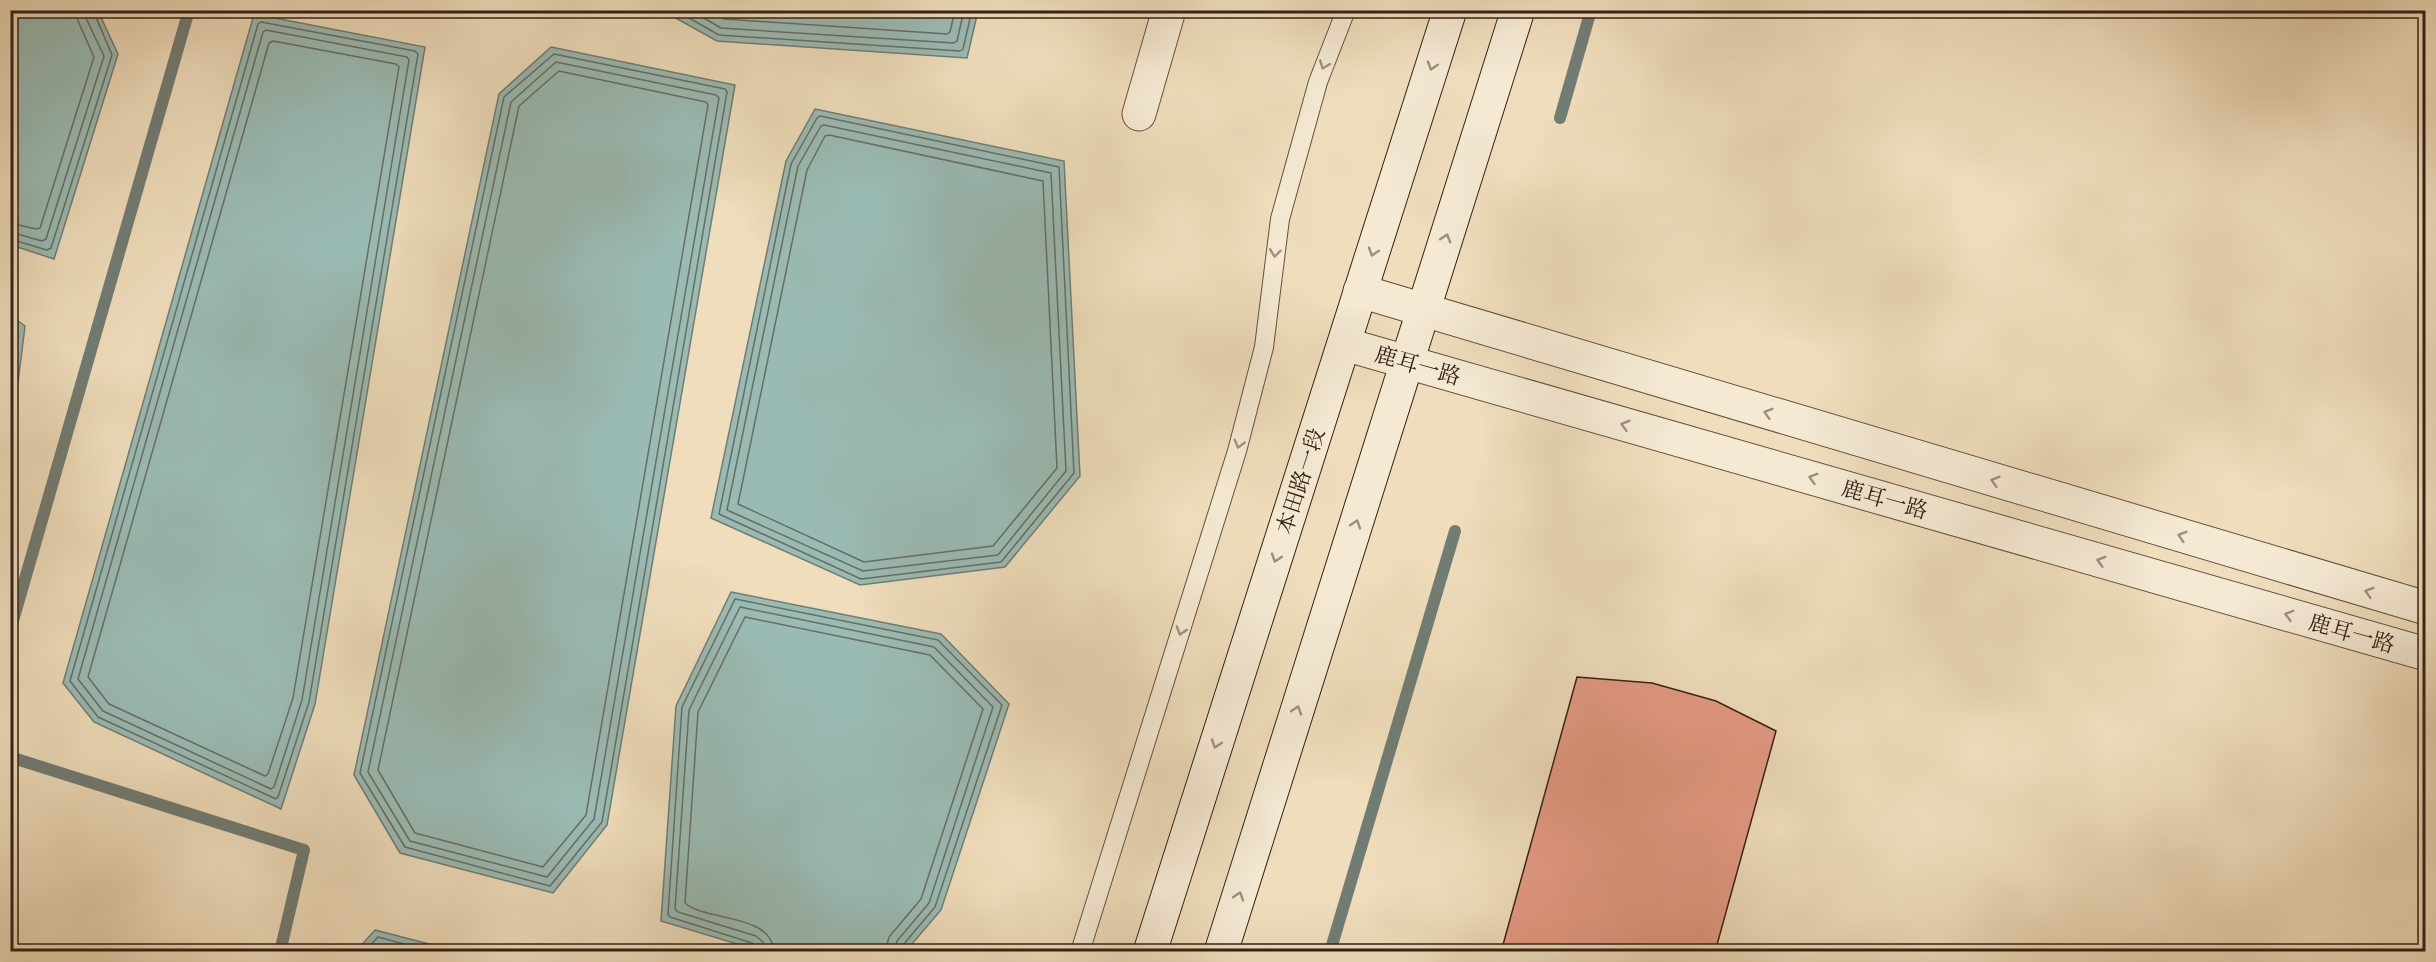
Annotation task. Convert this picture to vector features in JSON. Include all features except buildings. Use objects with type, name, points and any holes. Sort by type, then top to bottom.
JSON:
[{"type":"street","points":[[1139,114],[1169,10]]},
{"type":"street","name":"本田路一段","points":[[1150,951],[1450,10]]},
{"type":"street","points":[[1221,951],[1518,10]]},
{"type":"street","name":"鹿耳一路","points":[[1360,291],[2426,608]]},
{"type":"street","name":"鹿耳一路","points":[[1344,344],[2426,654]]},
{"type":"lane","points":[[1080,951],[1237,452],[1264,347],[1280,219],[1318,82],[1346,10]]},
{"type":"water","points":[[11,10],[98,11],[118,54],[54,259],[11,245]]},
{"type":"water","points":[[663,11],[978,11],[967,58],[717,41]]},
{"type":"water","points":[[254,14],[425,47],[315,704],[281,809],[94,722],[63,683]]},
{"type":"water","points":[[551,47],[735,85],[607,825],[553,893],[400,853],[354,775],[499,94]]},
{"type":"water","points":[[815,109],[1064,161],[1080,476],[1005,567],[860,585],[711,518],[786,161]]},
{"type":"water","points":[[11,316],[25,326],[11,439]]},
{"type":"water","points":[[731,592],[941,634],[1009,704],[941,910],[906,951],[760,951],[661,921],[676,706]]},
{"type":"water","points":[[375,930],[456,951],[356,951]]},
{"type":"waterway","points":[[10,631],[189,10]]},
{"type":"waterway","points":[[1560,118],[1591,10]]},
{"type":"waterway","points":[[1330,952],[1455,531]]},
{"type":"waterway","points":[[10,757],[304,850],[280,952]]}]
